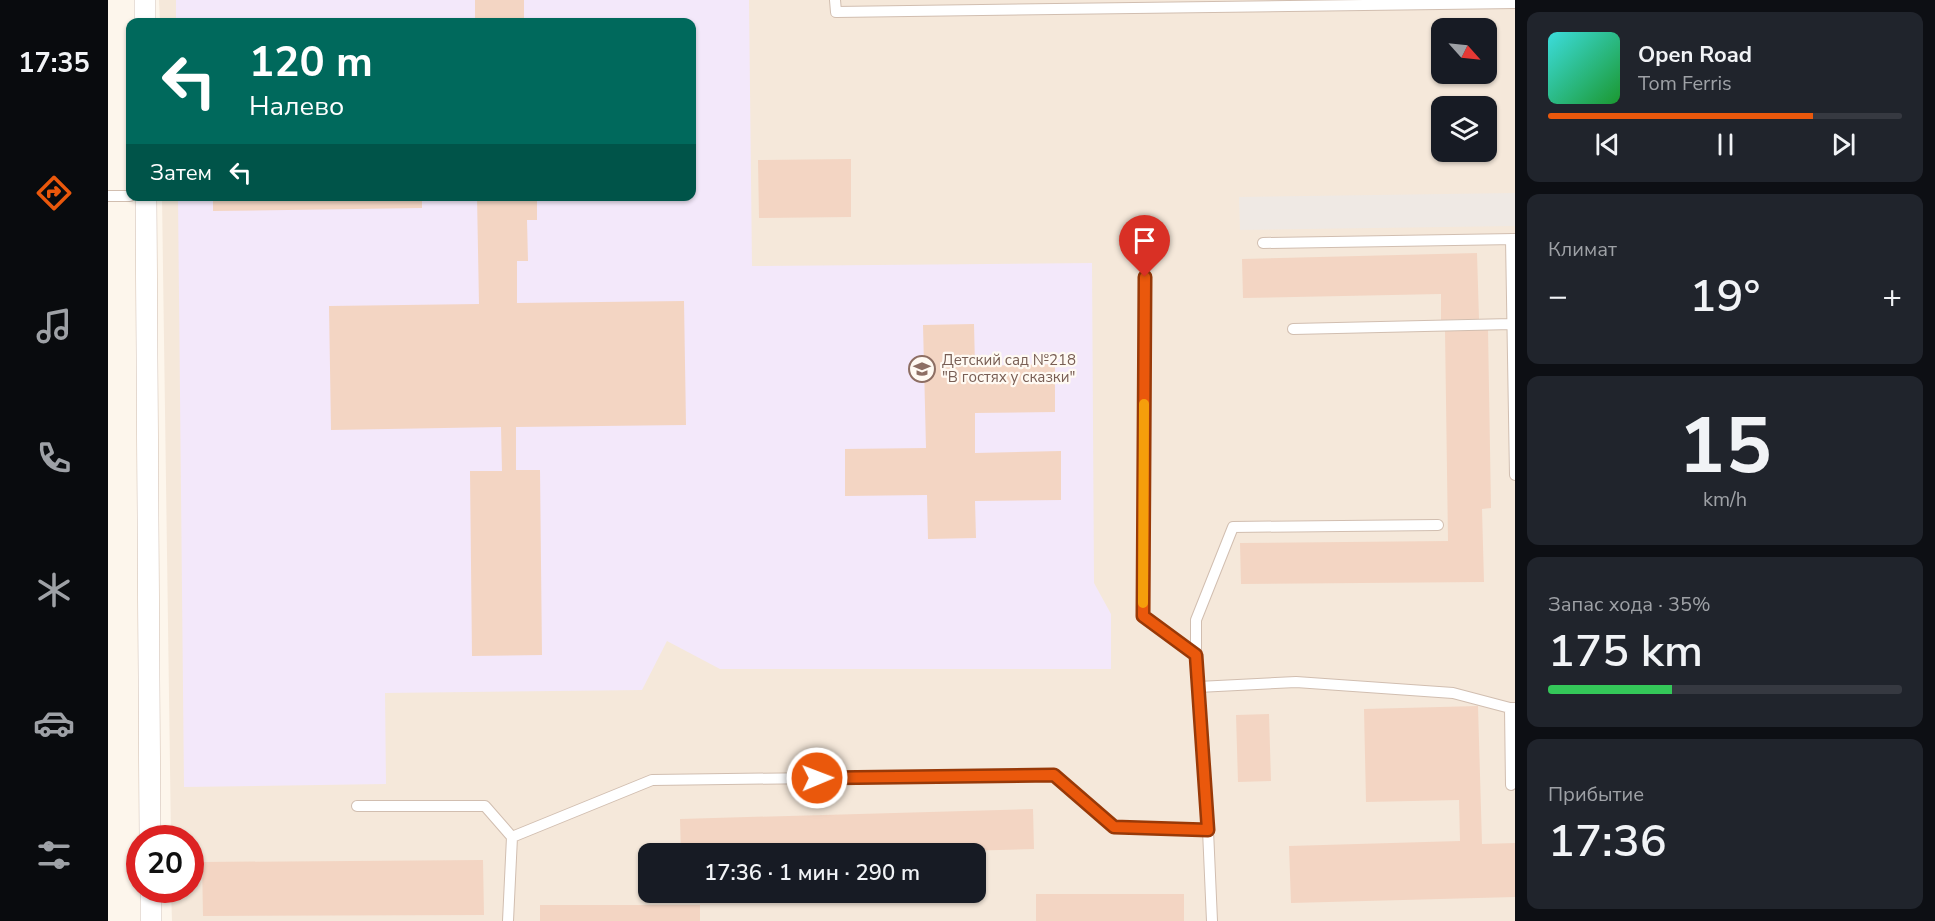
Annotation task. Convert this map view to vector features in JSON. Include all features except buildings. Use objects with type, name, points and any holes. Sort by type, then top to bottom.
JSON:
[{"type":"street","points":[[145,0],[145,18]]},
{"type":"street","points":[[146,201],[150,825]]},
{"type":"street","points":[[151,903],[151,921]]},
{"type":"lane","points":[[835,0],[836,12],[1515,3]]},
{"type":"lane","points":[[108,196],[126,196]]},
{"type":"lane","points":[[1263,243],[1513,239],[1515,475]]},
{"type":"lane","points":[[1145,277],[1143,616],[1196,655]]},
{"type":"lane","points":[[1293,329],[1512,324]]},
{"type":"lane","points":[[1212,921],[1196,655],[1196,620],[1233,527],[1438,525]]},
{"type":"lane","points":[[1198,687],[1296,682],[1453,693],[1513,708],[1511,785]]},
{"type":"lane","points":[[512,837],[651,780],[1054,775],[1114,827],[1208,830]]},
{"type":"lane","points":[[357,807],[484,806],[512,837],[508,921]]},
{"type":"shaded area","points":[[159,0],[1515,0],[1515,921],[172,921],[171,903],[204,903],[204,825],[171,825],[162,201],[696,201],[696,18],[160,18]]},
{"type":"shaded area","points":[[176,0],[749,0],[752,266],[1092,263],[1094,583],[1111,614],[1111,669],[720,669],[667,641],[642,690],[385,693],[386,784],[184,787],[178,201],[696,201],[696,18],[176,18]]},
{"type":"shaded area","points":[[1515,193],[1515,226],[1240,230],[1239,197]]},
{"type":"slow traffic","points":[[1143,603],[1144,404]]},
{"type":"place","name":"Детский сад №218 \"В гостях у сказки\"","points":[[922,369]]},
{"type":"route","points":[[817,778],[1054,775],[1114,827],[1208,830],[1196,655],[1143,616],[1145,277]]}]
